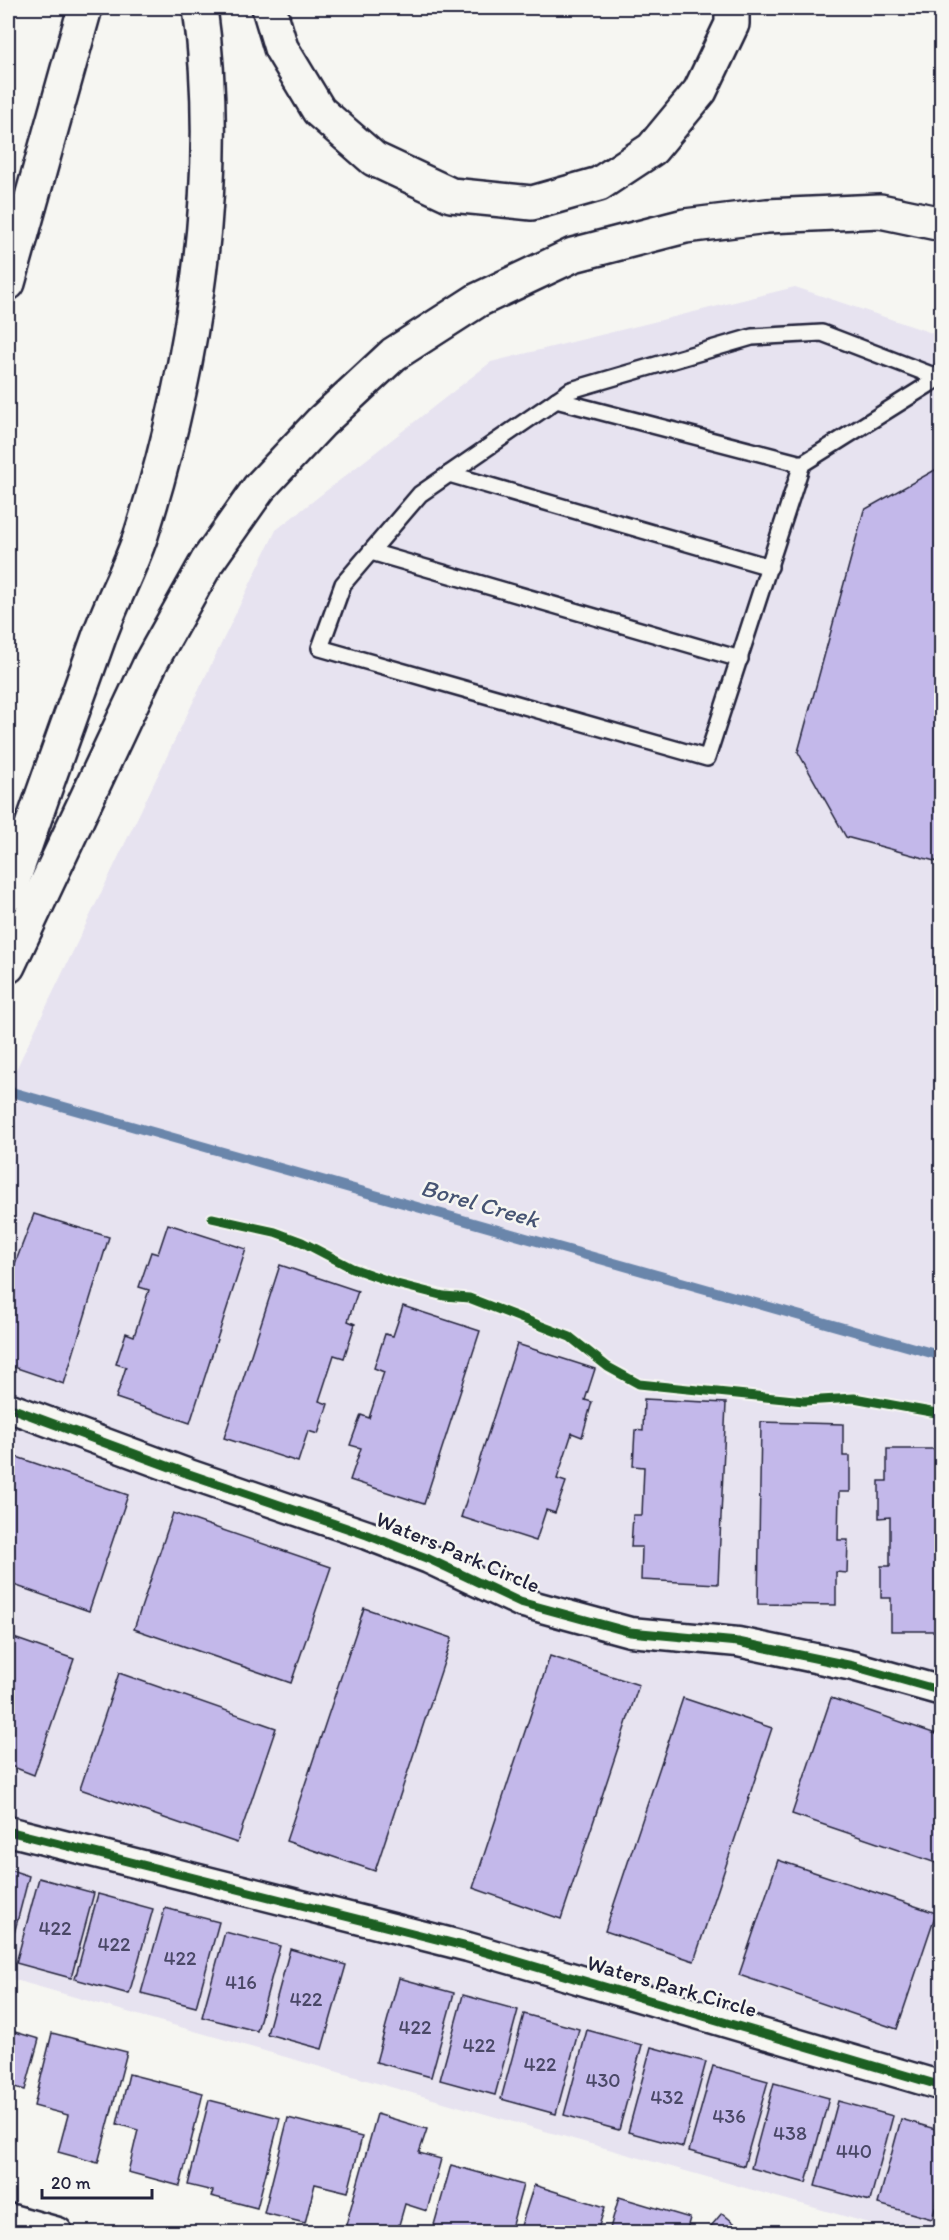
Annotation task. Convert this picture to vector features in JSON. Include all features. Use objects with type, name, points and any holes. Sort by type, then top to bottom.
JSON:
[{"type":"highway","points":[[8,283],[85,8]]},
{"type":"highway","points":[[8,894],[100,634],[140,537],[169,435],[188,343],[202,243],[208,136],[200,8]]},
{"type":"highway","points":[[269,8],[281,48],[319,111],[374,159],[452,195],[532,203],[599,184],[652,149],[700,91],[732,24],[732,8]]},
{"type":"highway","points":[[8,966],[151,662],[207,562],[259,488],[321,422],[394,354],[478,300],[573,255],[685,226],[767,216],[880,211],[942,224]]},
{"type":"street","name":"Waters Park Circle","points":[[8,1407],[189,1474],[378,1539],[429,1559],[520,1602],[630,1632],[749,1644],[853,1666],[942,1691]]},
{"type":"street","name":"Waters Park Circle","points":[[8,1831],[468,1947],[942,2086]]},
{"type":"street","points":[[8,2218],[58,2232]]},
{"type":"lane","points":[[822,333],[940,378],[802,464],[707,758],[320,648],[344,584],[420,494],[572,390],[752,337],[822,333]]},
{"type":"lane","points":[[556,400],[802,464]]},
{"type":"lane","points":[[449,474],[770,567]]},
{"type":"lane","points":[[371,552],[740,659]]},
{"type":"shaded area","points":[[795,287],[941,336],[941,2232],[900,2232],[8,1978],[8,1086],[276,530],[491,362]]},
{"type":"building","points":[[942,466],[942,863],[846,837],[798,752],[864,510]]},
{"type":"building","points":[[34,1214],[109,1237],[64,1384],[8,1365],[8,1295],[14,1275],[11,1274]]},
{"type":"building","points":[[168,1224],[246,1249],[190,1423],[116,1398],[126,1367],[116,1364],[126,1333],[134,1336],[149,1290],[139,1287],[151,1252],[158,1254]]},
{"type":"building","points":[[280,1265],[358,1291],[348,1321],[355,1324],[344,1358],[334,1355],[319,1401],[328,1404],[318,1434],[308,1431],[298,1462],[224,1438]]},
{"type":"building","points":[[403,1306],[480,1331],[424,1504],[350,1480],[361,1448],[350,1445],[361,1415],[369,1418],[384,1372],[374,1368],[385,1334],[393,1336]]},
{"type":"building","points":[[517,1344],[595,1369],[585,1400],[592,1402],[582,1437],[572,1433],[557,1479],[566,1482],[555,1513],[546,1510],[536,1541],[461,1517]]},
{"type":"building","points":[[644,1399],[726,1403],[718,1584],[641,1580],[642,1547],[631,1547],[633,1515],[642,1515],[644,1467],[633,1466],[635,1430],[643,1431]]},
{"type":"building","points":[[761,1422],[843,1424],[843,1456],[850,1456],[850,1492],[839,1492],[838,1540],[848,1540],[847,1573],[836,1572],[836,1605],[758,1604]]},
{"type":"building","points":[[887,1449],[942,1449],[942,1631],[891,1631],[891,1598],[881,1598],[881,1566],[890,1566],[890,1517],[879,1518],[879,1481],[887,1481]]},
{"type":"building","points":[[8,1454],[128,1495],[89,1611],[8,1583]]},
{"type":"building","points":[[173,1513],[331,1567],[291,1683],[134,1629]]},
{"type":"building","points":[[364,1608],[452,1638],[375,1871],[286,1841]]},
{"type":"building","points":[[8,1636],[74,1659],[34,1775],[8,1765]]},
{"type":"building","points":[[550,1656],[639,1685],[561,1919],[473,1888]]},
{"type":"building","points":[[119,1673],[276,1728],[237,1843],[80,1789]]},
{"type":"building","points":[[683,1698],[772,1728],[694,1961],[605,1931]]},
{"type":"building","points":[[831,1698],[942,1736],[942,1865],[792,1814]]},
{"type":"building","points":[[778,1860],[936,1913],[897,2029],[739,1975]]},
{"type":"building","points":[[8,1869],[29,1876],[8,1957]]},
{"type":"building","points":[[39,1878],[94,1893],[71,1978],[16,1963]]},
{"type":"building","points":[[98,1894],[153,1909],[129,1994],[75,1979]]},
{"type":"building","points":[[165,1908],[219,1922],[196,2007],[141,1993]]},
{"type":"building","points":[[225,1932],[280,1946],[257,2031],[202,2017]]},
{"type":"building","points":[[290,1949],[346,1965],[322,2049],[267,2034]]},
{"type":"building","points":[[399,1978],[454,1993],[431,2077],[376,2062]]},
{"type":"building","points":[[463,1995],[518,2010],[495,2095],[440,2080]]},
{"type":"building","points":[[524,2014],[579,2029],[556,2114],[501,2099]]},
{"type":"building","points":[[8,2030],[39,2039],[25,2090],[8,2085]]},
{"type":"building","points":[[587,2030],[642,2045],[619,2130],[564,2115]]},
{"type":"building","points":[[52,2033],[127,2052],[98,2163],[58,2152],[68,2115],[34,2106]]},
{"type":"building","points":[[651,2047],[706,2062],[683,2147],[628,2132]]},
{"type":"building","points":[[713,2066],[768,2081],[744,2166],[689,2151]]},
{"type":"building","points":[[129,2074],[203,2093],[180,2186],[128,2172],[138,2130],[117,2124]]},
{"type":"building","points":[[774,2083],[829,2098],[806,2183],[751,2168]]},
{"type":"building","points":[[209,2100],[280,2118],[257,2208],[211,2196],[213,2191],[188,2185]]},
{"type":"building","points":[[838,2101],[893,2116],[870,2201],[815,2186]]},
{"type":"building","points":[[377,2114],[427,2129],[419,2153],[441,2159],[427,2211],[405,2204],[397,2232],[344,2232]]},
{"type":"building","points":[[288,2118],[362,2137],[348,2192],[315,2184],[305,2223],[264,2213]]},
{"type":"building","points":[[901,2119],[942,2131],[942,2185],[932,2219],[878,2204]]},
{"type":"building","points":[[451,2165],[523,2185],[510,2232],[432,2232]]},
{"type":"building","points":[[534,2185],[605,2207],[597,2232],[519,2232]]},
{"type":"building","points":[[619,2197],[690,2218],[686,2232],[609,2232]]},
{"type":"building","points":[[722,2213],[745,2232],[706,2232]]},
{"type":"waterway","name":"Borel Creek","points":[[8,1091],[942,1356]]},
{"type":"cycle path","points":[[212,1218],[275,1232],[302,1242],[352,1268],[397,1284],[444,1296],[469,1298],[570,1337],[608,1367],[639,1384],[804,1401],[854,1398],[942,1414]]},
{"type":"cycle path","points":[[8,1407],[189,1474],[367,1535],[429,1559],[520,1602],[630,1632],[738,1642],[853,1666],[942,1691]]},
{"type":"cycle path","points":[[8,1831],[468,1947],[942,2086]]}]
